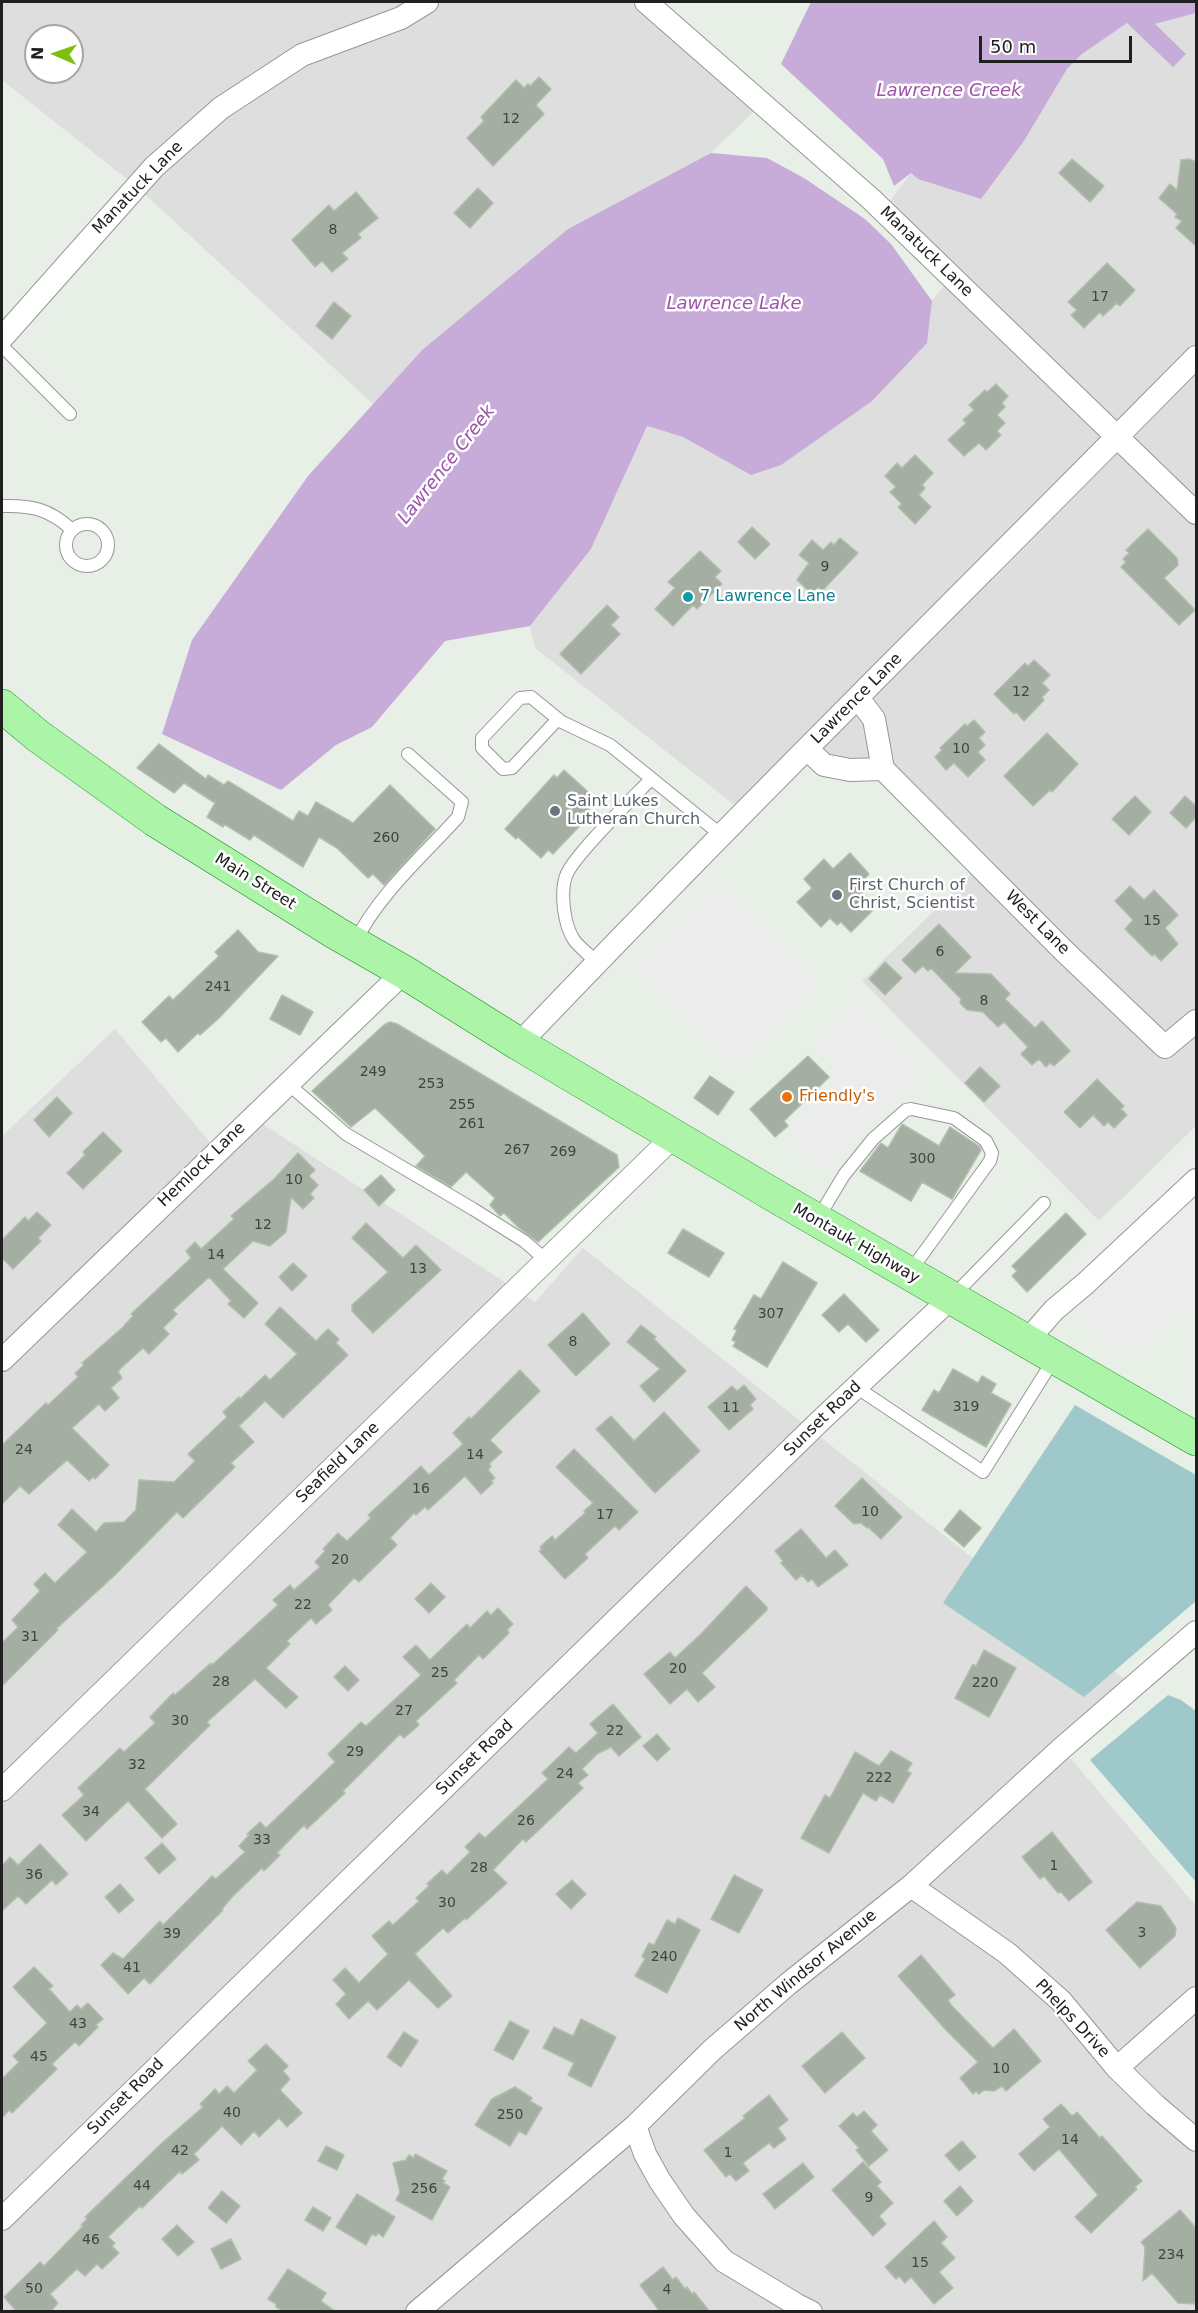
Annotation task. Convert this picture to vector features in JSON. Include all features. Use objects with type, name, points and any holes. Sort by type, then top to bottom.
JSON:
[{"type":"main road","name":"Main Street","points":[[2,706],[38,736],[155,820],[519,1044]]},
{"type":"main road","name":"Montauk Highway","points":[[519,1044],[950,1299],[1197,1439]]},
{"type":"street","name":"Manatuck Lane","points":[[2,338],[154,167],[220,108],[302,56],[400,18],[428,2]]},
{"type":"street","name":"Manatuck Lane","points":[[646,2],[872,199],[1197,513]]},
{"type":"street","name":"Lawrence Lane","points":[[519,1044],[720,834],[1197,357]]},
{"type":"street","points":[[807,749],[824,765],[850,770],[883,769],[874,719],[858,698]]},
{"type":"street","name":"West Lane","points":[[883,769],[1063,950],[1165,1047],[1197,1021]]},
{"type":"street","name":"Hemlock Lane","points":[[2,1360],[404,972]]},
{"type":"street","name":"Seafield Lane","points":[[2,1790],[674,1136]]},
{"type":"street","points":[[1026,1342],[1054,1310],[1197,1180]]},
{"type":"street","name":"Sunset Road","points":[[3,2215],[856,1387],[950,1299]]},
{"type":"street","name":"North Windsor Avenue","points":[[422,2310],[635,2126],[729,2035],[788,1984],[911,1886],[1061,1749],[1197,1632]]},
{"type":"street","name":"Phelps Drive","points":[[911,1886],[1007,1953],[1061,2001],[1117,2068],[1155,2105],[1197,2140]]},
{"type":"street","points":[[1117,2068],[1197,1998]]},
{"type":"street","points":[[635,2126],[645,2154],[660,2181],[684,2216],[724,2261],[799,2309]]},
{"type":"lane","points":[[2,346],[70,414]]},
{"type":"lane","points":[[2,506],[31,506],[64,522],[72,530]]},
{"type":"lane","points":[[558,719],[512,768],[503,769],[482,748],[482,738],[520,698],[531,697],[558,719],[610,745],[720,834]]},
{"type":"lane","points":[[355,943],[366,921],[389,892],[458,818],[461,809],[462,802],[408,754]]},
{"type":"lane","points":[[597,963],[573,939],[567,920],[564,894],[566,875],[582,854],[651,779]]},
{"type":"lane","points":[[287,1083],[346,1134],[524,1241],[546,1260]]},
{"type":"lane","points":[[817,1221],[844,1175],[873,1139],[899,1115],[912,1109],[954,1118],[986,1141],[992,1153],[990,1161],[908,1274]]},
{"type":"lane","points":[[950,1299],[1044,1203]]},
{"type":"lane","points":[[856,1387],[982,1472],[1054,1358]]},
{"type":"shaded area","points":[[2,2],[646,2],[762,103],[711,153],[568,229],[422,350],[373,404],[137,187],[2,80]]},
{"type":"shaded area","points":[[1196,13],[1196,1126],[1099,1221],[862,981],[980,866],[883,769],[807,749],[743,812],[535,648],[530,626],[591,549],[647,426],[683,437],[751,475],[927,343],[932,301],[952,276],[883,210],[911,173],[918,179],[981,199],[1024,141],[1067,69],[1082,54],[1127,23],[1155,24]]},
{"type":"shaded area","points":[[723,884],[816,980],[731,1065],[637,969]]},
{"type":"shaded area","points":[[856,1004],[923,1072],[829,1167],[809,1162],[781,1135],[843,1071],[816,1045]]},
{"type":"shaded area","points":[[115,1029],[217,1151],[252,1117],[535,1302],[583,1248],[1127,1681],[1066,1753],[1196,1906],[1196,2311],[2,2312],[2,1136]]},
{"type":"shaded area","points":[[1184,1149],[1196,1162],[1196,1298],[1146,1349],[1135,1339],[1119,1354],[1059,1294],[1075,1278],[1066,1268]]},
{"type":"shaded area","points":[[1075,1405],[1196,1475],[1196,1601],[1084,1697],[943,1603]]},
{"type":"shaded area","points":[[1168,1695],[1181,1700],[1196,1711],[1196,1882],[1090,1760]]},
{"type":"water","name":"Lawrence Creek","points":[[811,2],[1196,2],[1196,13],[1155,24],[1186,54],[1173,67],[1127,23],[1082,54],[1067,69],[1024,141],[981,199],[918,179],[911,173],[894,186],[883,159],[781,64]]},
{"type":"water","name":"Lawrence Lake","points":[[711,153],[767,158],[804,178],[865,219],[891,244],[932,301],[927,343],[872,401],[781,465],[751,475],[683,437],[647,426],[591,549],[530,626],[445,641],[372,727],[336,745],[281,790],[162,734],[192,640],[308,476],[422,350],[568,229]]},
{"type":"building","points":[[539,77],[551,89],[536,105],[544,114],[493,166],[467,138],[484,121],[481,117],[516,80],[524,88],[528,84],[530,86]]},
{"type":"building","points":[[1072,159],[1104,186],[1090,202],[1059,173]]},
{"type":"building","points":[[1189,159],[1197,162],[1197,247],[1176,228],[1182,221],[1175,217],[1177,214],[1159,198],[1170,184],[1177,190],[1181,160]]},
{"type":"building","points":[[478,188],[493,203],[470,228],[454,213]]},
{"type":"building","points":[[356,192],[378,218],[358,234],[361,238],[342,253],[348,259],[332,272],[322,261],[315,267],[292,240],[329,205],[334,211]]},
{"type":"building","points":[[1107,263],[1135,290],[1120,306],[1117,303],[1103,316],[1100,312],[1084,328],[1071,315],[1077,310],[1068,302]]},
{"type":"building","points":[[334,302],[351,316],[332,339],[316,326]]},
{"type":"building","points":[[996,384],[1008,396],[1002,403],[1005,407],[997,415],[1005,423],[997,431],[1001,435],[986,450],[979,443],[964,456],[948,440],[966,423],[963,420],[974,410],[969,405],[985,390],[987,392]]},
{"type":"building","points":[[915,455],[933,473],[922,485],[925,488],[919,495],[931,507],[915,524],[898,507],[902,504],[890,492],[896,487],[885,476],[897,463],[902,468]]},
{"type":"building","points":[[752,527],[770,544],[755,559],[738,542]]},
{"type":"building","points":[[1148,529],[1177,558],[1178,565],[1164,578],[1195,610],[1179,625],[1121,567],[1126,562],[1123,559],[1129,553],[1126,550]]},
{"type":"building","points":[[840,538],[858,553],[822,591],[818,587],[812,594],[797,580],[809,563],[799,555],[812,540],[823,550],[831,542],[834,545]]},
{"type":"building","name":"7 Lawrence Lane","points":[[700,551],[721,571],[715,577],[722,584],[697,609],[693,605],[673,626],[655,609],[675,588],[668,582]]},
{"type":"building","points":[[607,605],[619,617],[611,625],[620,634],[581,674],[560,654]]},
{"type":"building","points":[[1034,660],[1050,675],[1042,683],[1049,690],[1042,697],[1044,700],[1024,721],[994,694],[1025,663],[1028,666]]},
{"type":"building","points":[[974,720],[985,732],[979,738],[985,745],[978,752],[985,760],[968,777],[954,763],[946,770],[935,757],[942,750],[940,748],[965,724],[967,726]]},
{"type":"building","points":[[1047,733],[1078,764],[1052,792],[1050,790],[1033,806],[1004,776]]},
{"type":"building","points":[[159,744],[206,779],[208,775],[224,785],[228,781],[293,821],[299,811],[308,816],[316,802],[353,823],[390,785],[435,829],[384,885],[373,874],[368,878],[337,848],[319,837],[303,867],[254,835],[250,840],[224,824],[223,827],[207,817],[215,803],[184,783],[174,793],[137,768]]},
{"type":"building","name":"Saint Lukes Lutheran Church","points":[[564,770],[597,800],[588,810],[592,813],[553,854],[548,850],[541,858],[518,837],[516,839],[505,829],[554,775],[557,778]]},
{"type":"building","points":[[1135,796],[1151,812],[1129,835],[1112,819]]},
{"type":"building","points":[[1185,796],[1197,807],[1197,816],[1186,828],[1170,813]]},
{"type":"building","points":[[850,853],[869,874],[857,887],[876,907],[851,932],[841,922],[837,925],[830,918],[821,927],[797,902],[812,888],[804,879],[824,859],[833,869]]},
{"type":"building","points":[[1130,886],[1144,900],[1154,890],[1178,915],[1165,928],[1178,944],[1161,961],[1154,954],[1152,956],[1125,929],[1133,920],[1115,901]]},
{"type":"building","points":[[939,924],[971,957],[955,973],[991,974],[1010,994],[1005,999],[1035,1028],[1042,1021],[1070,1051],[1054,1066],[1050,1063],[1046,1067],[1039,1059],[1032,1065],[1021,1054],[1028,1047],[1004,1022],[998,1027],[983,1012],[967,1010],[960,1003],[961,999],[931,968],[928,971],[923,966],[915,973],[902,960]]},
{"type":"building","points":[[238,930],[258,952],[278,956],[219,1018],[200,1035],[198,1033],[178,1052],[166,1038],[161,1042],[142,1022],[169,996],[173,1000],[219,956],[215,952]]},
{"type":"building","points":[[885,962],[902,978],[885,995],[869,979]]},
{"type":"building","points":[[282,995],[313,1012],[300,1035],[270,1019]]},
{"type":"building","points":[[390,1022],[397,1024],[617,1155],[619,1167],[538,1242],[504,1213],[500,1216],[490,1205],[495,1198],[466,1172],[451,1187],[416,1166],[425,1156],[375,1108],[351,1127],[312,1091]]},
{"type":"building","name":"Friendly's","points":[[808,1056],[829,1077],[784,1121],[788,1126],[775,1137],[750,1109]]},
{"type":"building","points":[[980,1067],[1000,1086],[984,1102],[965,1083]]},
{"type":"building","points":[[710,1076],[734,1092],[718,1115],[694,1098]]},
{"type":"building","points":[[1097,1079],[1124,1106],[1121,1109],[1127,1115],[1114,1128],[1108,1122],[1104,1126],[1093,1115],[1080,1128],[1064,1112]]},
{"type":"building","points":[[57,1097],[72,1113],[49,1137],[34,1120]]},
{"type":"building","points":[[902,1124],[939,1146],[950,1127],[980,1147],[981,1150],[952,1199],[922,1182],[911,1201],[860,1171],[881,1143],[888,1148]]},
{"type":"building","points":[[103,1132],[122,1151],[83,1189],[67,1173],[85,1155],[83,1152]]},
{"type":"building","points":[[298,1153],[315,1170],[309,1176],[318,1185],[310,1194],[314,1198],[303,1209],[291,1197],[286,1232],[270,1246],[253,1241],[223,1269],[258,1303],[244,1318],[228,1304],[231,1301],[209,1277],[173,1310],[177,1314],[163,1328],[169,1334],[149,1354],[143,1348],[120,1369],[118,1372],[122,1378],[111,1388],[119,1398],[105,1411],[99,1404],[72,1428],[109,1465],[95,1479],[93,1477],[89,1481],[67,1460],[29,1494],[20,1486],[2,1504],[2,1445],[46,1403],[48,1405],[78,1377],[75,1373],[84,1365],[82,1363],[122,1328],[133,1316],[131,1314],[191,1258],[186,1251],[195,1242],[201,1249],[234,1219],[231,1216],[274,1179]]},
{"type":"building","points":[[381,1175],[395,1190],[379,1206],[364,1190]]},
{"type":"building","points":[[37,1212],[51,1225],[38,1238],[41,1241],[13,1269],[2,1258],[2,1240],[25,1217],[28,1221]]},
{"type":"building","points":[[1066,1213],[1086,1234],[1027,1292],[1012,1276],[1017,1271],[1012,1266]]},
{"type":"building","points":[[366,1223],[403,1258],[416,1245],[441,1270],[373,1333],[352,1311],[352,1305],[388,1272],[352,1238]]},
{"type":"building","points":[[683,1229],[724,1253],[709,1277],[668,1253]]},
{"type":"building","points":[[783,1262],[817,1283],[767,1367],[733,1346],[736,1342],[732,1340],[737,1330],[734,1329],[754,1295],[761,1299]]},
{"type":"building","points":[[293,1263],[307,1276],[292,1291],[279,1277]]},
{"type":"building","points":[[844,1294],[879,1330],[866,1342],[848,1324],[839,1332],[822,1315]]},
{"type":"building","points":[[280,1307],[316,1341],[328,1329],[339,1339],[336,1343],[348,1355],[283,1418],[265,1401],[239,1426],[254,1442],[231,1463],[235,1467],[183,1518],[177,1512],[115,1575],[56,1629],[58,1630],[2,1686],[2,1643],[18,1627],[12,1620],[40,1591],[34,1584],[45,1573],[55,1583],[87,1552],[58,1525],[72,1509],[96,1532],[104,1523],[124,1522],[136,1510],[139,1480],[174,1482],[195,1461],[188,1454],[227,1417],[223,1412],[265,1375],[270,1380],[297,1354],[265,1324]]},
{"type":"building","points":[[583,1313],[610,1344],[576,1376],[548,1345]]},
{"type":"building","points":[[641,1325],[656,1337],[654,1339],[686,1371],[654,1402],[640,1386],[660,1369],[627,1342]]},
{"type":"building","points":[[953,1369],[978,1383],[982,1376],[996,1384],[991,1393],[1011,1404],[986,1447],[922,1410],[934,1390],[939,1393]]},
{"type":"building","points":[[520,1370],[540,1391],[490,1440],[502,1452],[489,1464],[491,1466],[488,1470],[495,1478],[491,1481],[493,1483],[481,1494],[465,1476],[428,1510],[425,1507],[416,1515],[414,1513],[390,1538],[397,1545],[359,1582],[354,1578],[328,1605],[332,1610],[316,1624],[311,1618],[287,1641],[290,1644],[266,1668],[298,1697],[286,1708],[255,1679],[207,1722],[210,1725],[145,1789],[177,1824],[162,1838],[128,1801],[86,1841],[62,1815],[84,1795],[78,1788],[120,1748],[124,1752],[155,1723],[150,1717],[173,1693],[175,1695],[211,1663],[212,1665],[278,1605],[273,1600],[290,1585],[294,1590],[320,1567],[315,1562],[325,1551],[323,1549],[338,1533],[347,1541],[371,1518],[368,1515],[421,1466],[429,1475],[463,1444],[453,1433],[469,1417],[471,1419]]},
{"type":"building","points":[[744,1385],[756,1399],[750,1405],[753,1409],[729,1430],[708,1407],[732,1386],[737,1391]]},
{"type":"building","points":[[664,1412],[700,1451],[655,1493],[596,1429],[611,1416],[634,1441]]},
{"type":"building","points":[[574,1449],[638,1512],[619,1530],[615,1526],[585,1554],[588,1558],[565,1579],[539,1551],[542,1549],[540,1547],[552,1536],[555,1540],[593,1503],[556,1467]]},
{"type":"building","points":[[862,1478],[902,1517],[881,1539],[861,1523],[854,1524],[835,1506]]},
{"type":"building","points":[[960,1510],[981,1528],[964,1547],[944,1530]]},
{"type":"building","points":[[801,1529],[826,1558],[835,1550],[848,1565],[818,1587],[812,1579],[808,1582],[802,1575],[796,1580],[781,1563],[783,1561],[775,1551]]},
{"type":"building","points":[[431,1583],[445,1597],[429,1613],[415,1599]]},
{"type":"building","points":[[746,1586],[767,1607],[767,1610],[702,1673],[715,1687],[698,1702],[687,1689],[670,1704],[644,1674],[670,1652],[675,1658]]},
{"type":"building","points":[[498,1608],[513,1624],[507,1630],[509,1633],[483,1659],[479,1655],[454,1680],[457,1683],[416,1721],[419,1725],[404,1738],[400,1734],[343,1791],[345,1793],[307,1829],[304,1825],[277,1853],[280,1855],[264,1871],[262,1868],[233,1896],[223,1910],[150,1984],[144,1978],[128,1994],[101,1965],[113,1953],[123,1959],[160,1921],[163,1925],[212,1876],[216,1879],[245,1852],[239,1846],[249,1835],[247,1834],[260,1822],[266,1828],[335,1762],[328,1754],[361,1722],[366,1726],[421,1675],[403,1657],[416,1645],[430,1660],[467,1624],[470,1628],[487,1611],[491,1615]]},
{"type":"building","points":[[984,1650],[1016,1668],[989,1717],[955,1698],[973,1664],[976,1666]]},
{"type":"building","points":[[345,1666],[359,1680],[348,1691],[334,1677]]},
{"type":"building","points":[[613,1704],[641,1737],[619,1756],[611,1747],[597,1754],[582,1769],[588,1775],[578,1783],[583,1788],[526,1842],[523,1839],[493,1870],[507,1883],[466,1920],[465,1918],[448,1933],[443,1928],[415,1954],[452,1996],[438,2008],[409,1980],[377,2010],[368,2001],[349,2019],[336,2004],[346,1994],[333,1980],[345,1968],[359,1983],[388,1954],[372,1936],[389,1921],[393,1925],[419,1901],[416,1898],[429,1886],[427,1884],[442,1870],[447,1875],[470,1852],[465,1847],[479,1833],[485,1838],[548,1779],[542,1773],[569,1747],[576,1753],[598,1733],[590,1724]]},
{"type":"building","points":[[657,1734],[670,1749],[657,1761],[643,1746]]},
{"type":"building","points":[[891,1751],[912,1763],[907,1771],[911,1773],[893,1803],[880,1795],[876,1801],[863,1793],[829,1853],[801,1838],[825,1795],[830,1798],[855,1752],[879,1766]]},
{"type":"building","points":[[1052,1832],[1092,1882],[1069,1901],[1061,1892],[1058,1893],[1044,1876],[1040,1879],[1022,1857]]},
{"type":"building","points":[[162,1843],[176,1859],[159,1874],[145,1858]]},
{"type":"building","points":[[40,1844],[68,1874],[56,1885],[52,1880],[26,1904],[18,1896],[2,1911],[2,1866],[10,1857],[18,1865]]},
{"type":"building","points":[[734,1875],[763,1890],[739,1933],[711,1919]]},
{"type":"building","points":[[572,1880],[586,1894],[571,1909],[556,1894]]},
{"type":"building","points":[[120,1884],[134,1900],[119,1913],[105,1897]]},
{"type":"building","points":[[1137,1902],[1161,1906],[1176,1928],[1175,1936],[1140,1968],[1106,1930]]},
{"type":"building","points":[[678,1918],[700,1930],[667,1993],[635,1976],[645,1959],[642,1956],[649,1943],[654,1945],[667,1920],[675,1924]]},
{"type":"building","points":[[921,1955],[955,1995],[948,2000],[951,2005],[993,2048],[1014,2029],[1041,2061],[1006,2091],[1002,2086],[994,2091],[984,2090],[979,2094],[976,2091],[973,2094],[960,2078],[978,2062],[898,1976]]},
{"type":"building","points":[[34,1967],[53,1986],[49,1989],[70,2012],[77,2005],[81,2009],[88,2003],[103,2019],[79,2046],[75,2042],[52,2064],[57,2069],[12,2113],[9,2110],[2,2118],[2,2079],[19,2062],[13,2056],[47,2023],[13,1987]]},
{"type":"building","points":[[581,2019],[616,2037],[591,2087],[568,2075],[574,2063],[543,2048],[554,2027],[573,2036]]},
{"type":"building","points":[[510,2021],[529,2031],[513,2060],[494,2050]]},
{"type":"building","points":[[404,2032],[418,2041],[401,2067],[387,2057]]},
{"type":"building","points":[[842,2032],[865,2058],[825,2093],[802,2066]]},
{"type":"building","points":[[266,2044],[288,2066],[283,2071],[290,2079],[280,2090],[302,2113],[287,2127],[279,2118],[259,2137],[254,2131],[241,2145],[222,2126],[194,2154],[199,2160],[182,2174],[180,2171],[108,2237],[115,2243],[112,2246],[119,2253],[102,2269],[97,2264],[85,2276],[77,2269],[50,2294],[58,2303],[50,2312],[17,2312],[4,2297],[40,2262],[44,2266],[83,2226],[81,2225],[87,2219],[85,2217],[203,2107],[200,2104],[215,2089],[219,2094],[227,2086],[234,2093],[257,2070],[248,2061]]},
{"type":"building","points":[[515,2087],[532,2098],[530,2101],[542,2108],[526,2135],[519,2131],[510,2146],[475,2125],[492,2099]]},
{"type":"building","points":[[769,2095],[788,2120],[778,2128],[786,2139],[774,2148],[769,2143],[743,2163],[749,2171],[736,2181],[730,2174],[726,2177],[704,2150],[745,2118],[743,2116]]},
{"type":"building","points":[[1061,2104],[1072,2116],[1077,2112],[1142,2181],[1135,2187],[1137,2189],[1091,2233],[1075,2217],[1098,2195],[1059,2149],[1034,2171],[1019,2154],[1050,2127],[1043,2119]]},
{"type":"building","points":[[864,2111],[877,2125],[871,2131],[888,2150],[869,2166],[856,2150],[859,2148],[839,2126],[853,2113],[857,2117]]},
{"type":"building","points":[[962,2141],[976,2157],[959,2171],[945,2155]]},
{"type":"building","points":[[326,2146],[344,2155],[337,2170],[318,2161]]},
{"type":"building","points":[[415,2154],[447,2171],[442,2179],[445,2181],[443,2183],[450,2187],[432,2220],[396,2200],[400,2192],[393,2163],[406,2160],[409,2155],[414,2158]]},
{"type":"building","points":[[863,2162],[881,2182],[877,2186],[893,2203],[879,2216],[886,2224],[873,2236],[832,2190]]},
{"type":"building","points":[[803,2163],[814,2177],[775,2209],[763,2194]]},
{"type":"building","points":[[960,2186],[973,2201],[957,2216],[944,2201]]},
{"type":"building","points":[[222,2191],[240,2206],[226,2223],[208,2208]]},
{"type":"building","points":[[357,2194],[395,2217],[383,2237],[378,2233],[376,2236],[372,2234],[366,2245],[336,2227]]},
{"type":"building","points":[[313,2207],[331,2218],[323,2231],[305,2220]]},
{"type":"building","points":[[1180,2210],[1197,2229],[1197,2304],[1178,2303],[1152,2273],[1143,2281],[1145,2247],[1141,2242]]},
{"type":"building","points":[[934,2221],[947,2237],[941,2243],[955,2258],[939,2272],[953,2288],[934,2304],[911,2277],[905,2283],[899,2276],[896,2279],[885,2267]]},
{"type":"building","points":[[177,2225],[194,2242],[178,2256],[162,2239]]},
{"type":"building","points":[[231,2239],[241,2259],[221,2269],[211,2249]]},
{"type":"building","points":[[663,2267],[673,2280],[676,2277],[685,2289],[687,2287],[692,2294],[694,2292],[710,2312],[660,2312],[640,2285]]},
{"type":"building","points":[[288,2269],[326,2293],[321,2301],[336,2312],[284,2312],[276,2307],[276,2304],[268,2299]]},
{"type":"place","name":"7 Lawrence Lane","points":[[688,597]]},
{"type":"place","name":"Saint Lukes Lutheran Church","points":[[555,811]]},
{"type":"place","name":"First Church of Christ, Scientist","points":[[837,895]]},
{"type":"place","name":"Friendly's","points":[[787,1097]]}]
